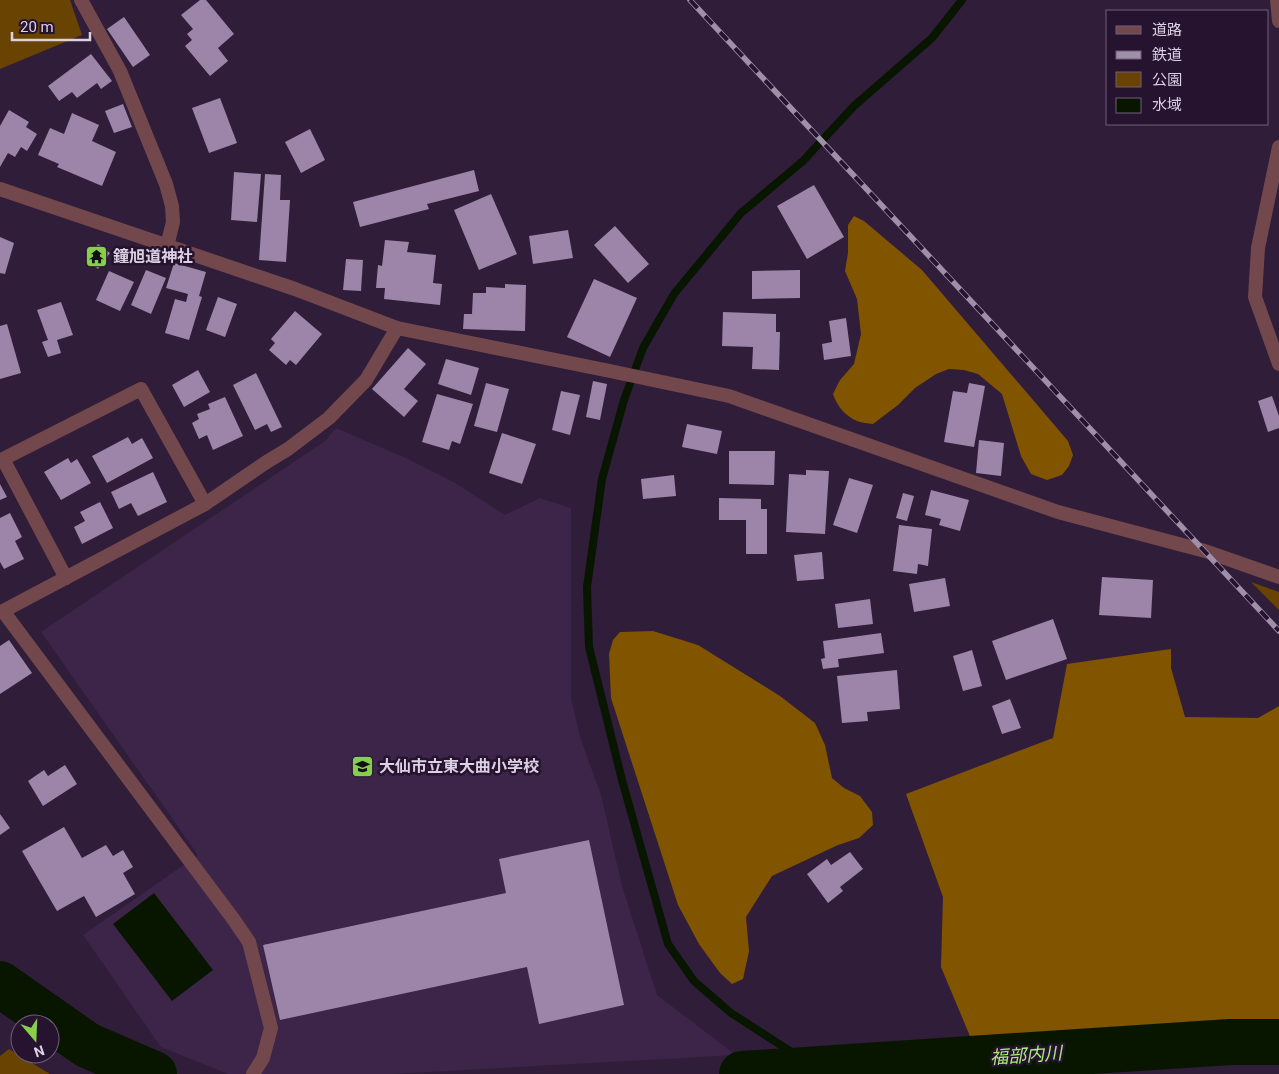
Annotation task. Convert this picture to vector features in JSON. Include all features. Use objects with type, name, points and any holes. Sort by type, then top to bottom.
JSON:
[{"type":"street","points":[[81,0],[120,71],[166,184],[172,206],[173,222],[167,246]]},
{"type":"street","points":[[1277,0],[1279,21]]},
{"type":"street","points":[[1279,147],[1258,248],[1255,297],[1279,364]]},
{"type":"street","points":[[0,189],[295,289],[398,328],[729,396],[1058,512],[1205,551],[1279,576]]},
{"type":"street","points":[[253,1074],[263,1058],[271,1028],[249,942],[3,611],[205,504],[288,449],[329,418],[366,380],[398,328]]},
{"type":"street","points":[[66,578],[3,459],[142,389],[205,504]]},
{"type":"shaded area","points":[[854,216],[864,221],[922,270],[1068,441],[1073,455],[1069,466],[1062,475],[1047,480],[1031,474],[1021,456],[1002,394],[978,374],[964,370],[949,369],[936,374],[915,388],[898,405],[873,424],[857,421],[842,410],[833,394],[840,380],[854,364],[861,334],[857,299],[845,271],[848,253],[848,225]]},
{"type":"shaded area","name":"大仙市立東大曲小学校","points":[[336,428],[408,459],[455,483],[505,515],[540,498],[571,508],[571,698],[580,737],[601,795],[622,886],[657,995],[736,1055],[391,1074],[228,1074],[161,1047],[83,935],[198,855],[41,632],[325,441]]},
{"type":"shaded area","points":[[653,631],[698,645],[780,696],[815,723],[825,745],[832,778],[844,788],[860,796],[872,812],[873,825],[859,838],[838,845],[772,876],[746,917],[749,951],[743,979],[732,984],[720,973],[699,944],[678,905],[611,698],[609,654],[613,640],[620,632]]},
{"type":"shaded area","points":[[1171,649],[1171,668],[1185,717],[1258,718],[1279,706],[1279,1025],[972,1041],[941,967],[943,897],[906,794],[1053,738],[1067,664]]},
{"type":"green space","points":[[0,0],[70,0],[82,35],[0,69]]},
{"type":"green space","points":[[1251,582],[1279,592],[1279,610]]},
{"type":"green space","points":[[9,1049],[10,1064],[34,1064],[50,1074],[0,1074],[0,1056]]},
{"type":"water","points":[[154,893],[213,970],[172,1001],[113,924]]},
{"type":"building","points":[[200,0],[206,0],[234,34],[218,48],[228,61],[210,76],[185,46],[192,40],[187,34],[193,29],[181,15]]},
{"type":"building","points":[[124,17],[150,55],[133,67],[107,29]]},
{"type":"building","points":[[91,54],[112,81],[101,89],[97,83],[77,98],[72,92],[59,101],[48,86]]},
{"type":"building","points":[[220,98],[237,143],[209,153],[192,108]]},
{"type":"building","points":[[123,104],[132,127],[114,133],[105,111]]},
{"type":"building","points":[[9,110],[29,122],[26,127],[37,134],[27,151],[21,147],[15,157],[8,153],[0,167],[0,126]]},
{"type":"building","points":[[72,113],[99,125],[92,141],[116,152],[102,186],[57,167],[59,164],[38,155],[50,128],[64,134]]},
{"type":"building","points":[[310,129],[325,160],[301,173],[285,142]]},
{"type":"building","points":[[474,170],[479,191],[427,204],[429,209],[360,227],[353,202]]},
{"type":"building","points":[[234,172],[261,174],[257,222],[231,220]]},
{"type":"building","points":[[265,174],[281,175],[280,200],[290,200],[286,262],[259,260]]},
{"type":"building","points":[[814,185],[844,237],[807,259],[777,206]]},
{"type":"building","points":[[491,194],[517,254],[479,270],[454,210]]},
{"type":"building","points":[[615,226],[649,264],[628,283],[594,245]]},
{"type":"building","points":[[568,230],[573,258],[533,264],[529,236]]},
{"type":"building","points":[[0,237],[14,243],[5,274],[0,273]]},
{"type":"building","points":[[385,240],[409,242],[407,252],[436,255],[433,283],[442,284],[440,305],[384,299],[385,288],[376,288],[378,265],[382,266]]},
{"type":"building","points":[[98,244],[110,253],[98,269],[86,260]]},
{"type":"building","points":[[346,259],[363,260],[361,291],[343,290]]},
{"type":"building","points":[[174,263],[206,272],[199,296],[202,297],[189,340],[165,333],[175,299],[186,302],[188,294],[166,288]]},
{"type":"building","points":[[146,270],[166,278],[151,314],[131,305]]},
{"type":"building","points":[[800,270],[800,298],[752,299],[752,271]]},
{"type":"building","points":[[109,271],[134,282],[120,311],[96,300]]},
{"type":"building","points":[[594,279],[637,298],[610,357],[567,337]]},
{"type":"building","points":[[505,284],[526,285],[525,331],[463,329],[464,314],[472,314],[473,293],[486,293],[486,287],[505,288]]},
{"type":"building","points":[[218,297],[237,304],[225,337],[206,330]]},
{"type":"building","points":[[61,302],[73,335],[57,340],[61,353],[48,357],[42,342],[48,340],[37,310]]},
{"type":"building","points":[[295,311],[322,334],[296,365],[290,360],[286,365],[269,350],[275,343],[271,339]]},
{"type":"building","points":[[723,312],[776,314],[776,332],[780,332],[779,370],[752,369],[753,347],[722,346]]},
{"type":"building","points":[[846,318],[851,356],[824,360],[822,344],[832,342],[829,321]]},
{"type":"building","points":[[7,324],[21,373],[0,379],[0,326]]},
{"type":"building","points":[[408,348],[426,364],[404,389],[418,401],[404,417],[372,389]]},
{"type":"building","points":[[446,359],[479,368],[471,395],[438,384]]},
{"type":"building","points":[[198,370],[210,392],[184,407],[172,385]]},
{"type":"building","points":[[256,373],[282,427],[271,432],[267,424],[255,430],[233,385]]},
{"type":"building","points":[[593,381],[607,384],[600,420],[586,417]]},
{"type":"building","points":[[486,383],[509,389],[497,432],[474,426]]},
{"type":"building","points":[[969,383],[985,386],[974,447],[944,442],[953,391],[967,393]]},
{"type":"building","points":[[561,391],[580,395],[570,435],[552,430]]},
{"type":"building","points":[[437,394],[473,404],[460,444],[452,441],[449,450],[422,442]]},
{"type":"building","points":[[1272,396],[1279,416],[1279,428],[1268,432],[1258,401]]},
{"type":"building","points":[[225,397],[243,436],[213,450],[207,435],[199,439],[192,423],[199,419],[197,414],[210,409],[208,404]]},
{"type":"building","points":[[687,424],[722,431],[717,454],[682,447]]},
{"type":"building","points":[[502,433],[536,444],[522,484],[489,473]]},
{"type":"building","points":[[128,437],[132,444],[142,438],[153,458],[107,483],[92,456]]},
{"type":"building","points":[[979,440],[1004,443],[1001,476],[976,473]]},
{"type":"building","points":[[729,451],[775,451],[774,485],[729,484]]},
{"type":"building","points":[[68,458],[71,463],[77,459],[91,483],[61,500],[44,472]]},
{"type":"building","points":[[806,470],[829,471],[825,534],[786,532],[789,474],[806,475]]},
{"type":"building","points":[[153,472],[167,502],[138,516],[131,503],[119,509],[111,492]]},
{"type":"building","points":[[674,475],[676,496],[643,499],[641,479]]},
{"type":"building","points":[[849,478],[873,485],[857,533],[833,525]]},
{"type":"building","points":[[0,484],[7,497],[0,500]]},
{"type":"building","points":[[931,490],[969,500],[960,531],[939,525],[941,519],[925,515]]},
{"type":"building","points":[[903,493],[914,496],[907,521],[896,518]]},
{"type":"building","points":[[719,498],[761,499],[761,509],[767,509],[767,554],[746,554],[746,520],[719,520]]},
{"type":"building","points":[[100,502],[113,528],[82,544],[74,527],[85,521],[80,512]]},
{"type":"building","points":[[10,513],[22,537],[15,541],[24,559],[4,569],[0,562],[0,518]]},
{"type":"building","points":[[899,525],[932,529],[928,566],[918,564],[917,574],[893,571]]},
{"type":"building","points":[[822,552],[824,579],[797,581],[794,555]]},
{"type":"building","points":[[1102,577],[1153,580],[1151,618],[1099,615]]},
{"type":"building","points":[[945,578],[950,606],[914,612],[909,584]]},
{"type":"building","points":[[870,599],[873,624],[838,628],[835,604]]},
{"type":"building","points":[[1053,619],[1067,659],[1006,680],[992,641]]},
{"type":"building","points":[[881,633],[884,653],[838,659],[839,667],[823,669],[821,659],[825,658],[823,641]]},
{"type":"building","points":[[9,640],[32,673],[0,694],[0,646]]},
{"type":"building","points":[[972,650],[982,686],[963,691],[953,656]]},
{"type":"building","points":[[897,670],[900,709],[867,712],[868,721],[842,723],[837,676]]},
{"type":"building","points":[[1010,699],[1021,728],[1002,734],[992,706]]},
{"type":"building","points":[[65,765],[77,784],[43,806],[28,781],[44,770],[48,776]]},
{"type":"building","points":[[0,814],[10,828],[0,835]]},
{"type":"building","points":[[64,827],[82,858],[106,845],[113,856],[123,850],[133,867],[123,873],[135,894],[96,917],[84,896],[57,911],[22,851]]},
{"type":"building","points":[[589,840],[624,1005],[539,1024],[527,967],[280,1020],[263,945],[506,893],[499,859]]},
{"type":"building","points":[[850,852],[863,869],[840,887],[843,891],[828,903],[807,874],[827,859],[831,865]]},
{"type":"waterway","points":[[818,1069],[731,1013],[694,981],[668,944],[622,780],[589,647],[587,587],[602,479],[624,400],[643,348],[674,294],[741,213],[803,161],[854,106],[932,38],[962,0]]},
{"type":"waterway","name":"福部内川","points":[[0,984],[87,1045],[154,1074]]},
{"type":"waterway","name":"福部内川","points":[[742,1074],[1230,1042],[1279,1042]]},
{"type":"railway","points":[[690,0],[1279,631]]},
{"type":"place","name":"鐘旭道神社","points":[[97,256]]},
{"type":"place","name":"大仙市立東大曲小学校","points":[[363,766]]}]
